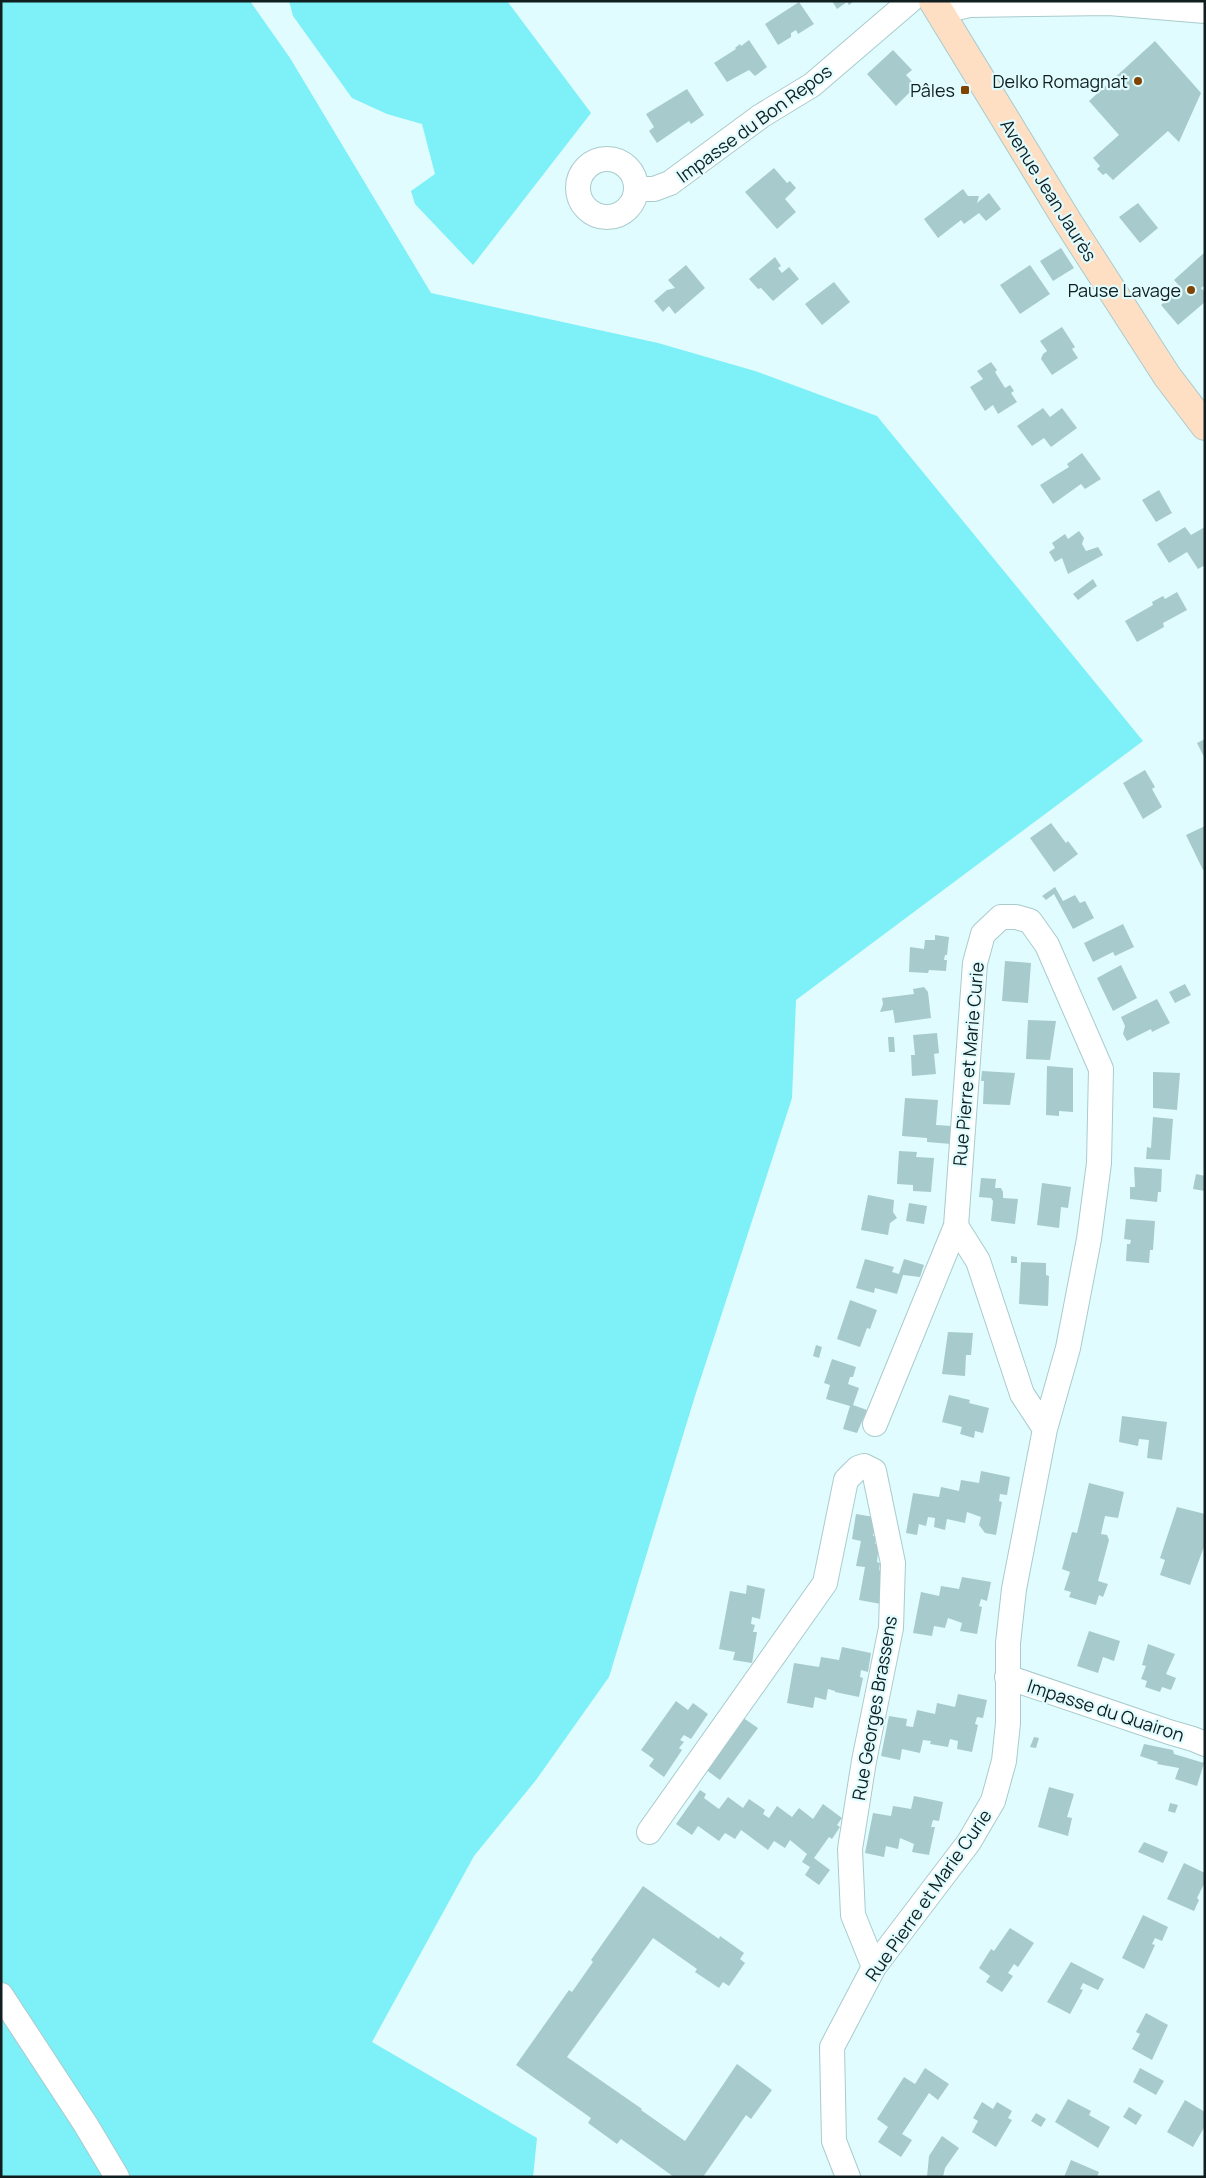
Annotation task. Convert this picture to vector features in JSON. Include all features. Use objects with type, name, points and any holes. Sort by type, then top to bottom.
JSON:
[{"type":"main road","name":"Avenue Jean Jaurès","points":[[937,10],[1037,174],[1168,376],[1205,426]]},
{"type":"street","name":"Impasse du Bon Repos","points":[[636,189],[654,189],[670,183],[761,116],[812,85],[910,1]]},
{"type":"street","points":[[937,10],[978,4],[1109,3],[1205,11]]},
{"type":"street","name":"Rue Pierre et Marie Curie","points":[[848,2177],[834,2141],[832,2047],[874,1967],[969,1842],[993,1801],[1004,1761],[1008,1723],[1008,1643],[1014,1588],[1045,1429],[1068,1348],[1089,1239],[1100,1163],[1102,1074],[1047,945],[1030,921],[1016,917],[1001,917],[983,934],[975,963],[956,1226],[875,1424]]},
{"type":"street","points":[[956,1226],[978,1261],[1022,1394],[1045,1429]]},
{"type":"street","name":"Rue Georges Brassens","points":[[649,1832],[825,1583],[846,1480],[858,1468],[864,1466],[874,1471],[893,1563],[891,1628],[864,1761],[850,1849],[854,1915],[874,1967]]},
{"type":"street","name":"Impasse du Quairon","points":[[1007,1677],[1205,1744]]},
{"type":"street","points":[[1,1995],[86,2125],[117,2177]]},
{"type":"shaded area","points":[[1,1],[250,1],[290,58],[431,293],[658,343],[755,371],[877,416],[1143,741],[796,1000],[792,1098],[695,1396],[609,1677],[536,1780],[474,1856],[372,2042],[537,2138],[533,2177],[1,2177]]},
{"type":"shaded area","points":[[289,1],[507,1],[591,113],[473,265],[415,204],[411,191],[435,174],[422,124],[387,114],[352,98],[293,16]]},
{"type":"building","points":[[832,1],[854,1],[849,5],[847,2],[837,9]]},
{"type":"building","points":[[799,2],[814,24],[798,34],[796,30],[791,33],[791,37],[778,45],[765,24]]},
{"type":"building","points":[[749,40],[767,67],[755,76],[749,70],[727,82],[714,63],[736,49],[740,44],[741,46]]},
{"type":"building","points":[[1155,41],[1201,93],[1179,142],[1168,131],[1113,180],[1106,173],[1103,175],[1097,169],[1100,166],[1093,158],[1119,135],[1089,101]]},
{"type":"building","points":[[893,50],[912,70],[906,75],[916,86],[896,106],[867,74]]},
{"type":"building","points":[[687,89],[704,115],[691,124],[689,121],[657,143],[649,131],[654,127],[646,114]]},
{"type":"building","points":[[943,90],[948,94],[941,100],[937,96]]},
{"type":"building","points":[[774,168],[787,183],[790,181],[796,188],[785,199],[796,212],[777,229],[745,192]]},
{"type":"building","points":[[963,189],[968,196],[979,196],[977,203],[989,193],[1001,209],[986,221],[979,213],[964,224],[961,220],[938,238],[924,219]]},
{"type":"building","points":[[1138,203],[1158,228],[1140,243],[1119,217]]},
{"type":"building","points":[[1061,248],[1074,268],[1053,281],[1040,261]]},
{"type":"building","name":"Pause Lavage","points":[[1205,252],[1205,285],[1201,288],[1205,292],[1205,302],[1178,325],[1161,305],[1181,288],[1174,280]]},
{"type":"building","points":[[775,257],[781,266],[778,268],[782,273],[789,267],[799,279],[773,301],[749,279]]},
{"type":"building","points":[[686,265],[705,288],[675,314],[669,306],[663,312],[654,301],[667,290],[675,288],[668,280]]},
{"type":"building","points":[[1030,265],[1050,294],[1020,314],[1000,285]]},
{"type":"building","points":[[834,282],[850,302],[822,325],[805,304]]},
{"type":"building","points":[[1062,327],[1075,347],[1072,349],[1078,358],[1052,375],[1041,359],[1047,351],[1040,341]]},
{"type":"building","points":[[991,362],[1005,388],[1010,385],[1014,391],[1011,393],[1017,402],[998,414],[993,405],[985,411],[970,387],[983,379],[977,371]]},
{"type":"building","points":[[1043,408],[1050,417],[1062,408],[1077,428],[1051,447],[1044,438],[1032,446],[1017,426]]},
{"type":"building","points":[[1082,453],[1101,479],[1085,489],[1081,484],[1053,504],[1040,485],[1069,467],[1067,464]]},
{"type":"building","points":[[1159,490],[1172,513],[1156,522],[1142,500]]},
{"type":"building","points":[[1185,527],[1191,535],[1205,527],[1205,565],[1198,569],[1187,552],[1169,563],[1157,544]]},
{"type":"building","points":[[1079,531],[1084,538],[1082,544],[1086,551],[1098,547],[1103,555],[1068,574],[1062,558],[1055,562],[1049,552],[1055,548],[1052,543],[1065,534],[1068,539]]},
{"type":"building","points":[[1093,579],[1097,586],[1078,600],[1073,594]]},
{"type":"building","points":[[1177,592],[1187,610],[1163,623],[1164,627],[1137,642],[1125,621],[1153,605],[1152,602],[1163,596],[1165,599]]},
{"type":"building","points":[[1205,739],[1205,759],[1197,743]]},
{"type":"building","points":[[1145,770],[1155,787],[1152,789],[1162,807],[1143,819],[1123,783]]},
{"type":"building","points":[[1051,823],[1066,843],[1068,841],[1078,854],[1054,872],[1030,838]]},
{"type":"building","points":[[1205,826],[1205,869],[1203,870],[1186,835]]},
{"type":"building","points":[[1055,887],[1063,901],[1075,895],[1080,903],[1085,901],[1094,918],[1073,929],[1054,894],[1046,900],[1042,896]]},
{"type":"building","points":[[1123,924],[1134,947],[1115,956],[1113,952],[1093,962],[1084,943]]},
{"type":"building","points":[[935,935],[949,937],[947,955],[945,955],[944,960],[947,960],[946,971],[929,970],[928,973],[909,972],[910,947],[924,949],[925,940],[935,940]]},
{"type":"building","points":[[1005,961],[1031,963],[1028,1003],[1002,1001]]},
{"type":"building","points":[[1121,965],[1137,998],[1113,1011],[1097,978]]},
{"type":"building","points":[[1185,984],[1191,995],[1175,1003],[1169,992]]},
{"type":"building","points":[[924,987],[928,992],[931,1018],[895,1023],[893,1010],[880,1012],[883,1004],[882,998],[914,994],[913,989]]},
{"type":"building","points":[[1157,999],[1170,1023],[1152,1032],[1151,1029],[1127,1041],[1123,1034],[1125,1026],[1121,1017]]},
{"type":"building","points":[[1028,1020],[1056,1021],[1050,1060],[1026,1059]]},
{"type":"building","points":[[937,1033],[939,1053],[934,1054],[936,1074],[912,1076],[911,1055],[915,1055],[913,1035]]},
{"type":"building","points":[[888,1037],[894,1037],[895,1052],[889,1052]]},
{"type":"building","points":[[1047,1066],[1073,1068],[1073,1112],[1059,1111],[1059,1116],[1046,1115]]},
{"type":"building","points":[[982,1071],[1015,1073],[1010,1105],[983,1104],[984,1081],[981,1081]]},
{"type":"building","points":[[1153,1072],[1180,1073],[1177,1110],[1153,1108]]},
{"type":"building","points":[[905,1098],[938,1100],[936,1125],[952,1126],[951,1144],[927,1142],[927,1138],[902,1136]]},
{"type":"building","points":[[1153,1117],[1173,1119],[1170,1160],[1146,1159],[1147,1147],[1151,1148]]},
{"type":"building","points":[[899,1151],[917,1152],[916,1157],[934,1158],[931,1192],[913,1191],[913,1185],[897,1184]]},
{"type":"building","points":[[1134,1167],[1162,1169],[1161,1192],[1158,1192],[1157,1202],[1130,1199],[1130,1187],[1135,1187]]},
{"type":"building","points":[[1196,1174],[1205,1176],[1205,1191],[1193,1189]]},
{"type":"building","points":[[981,1178],[996,1179],[995,1188],[1001,1188],[1003,1198],[1018,1199],[1015,1224],[991,1221],[993,1201],[991,1198],[979,1197]]},
{"type":"building","points":[[1042,1183],[1071,1187],[1068,1208],[1061,1207],[1059,1228],[1037,1225]]},
{"type":"building","points":[[868,1195],[894,1200],[893,1212],[897,1218],[890,1223],[888,1235],[861,1230]]},
{"type":"building","points":[[909,1203],[927,1206],[924,1224],[906,1221]]},
{"type":"building","points":[[1126,1219],[1155,1221],[1153,1250],[1150,1250],[1149,1263],[1126,1261],[1127,1244],[1130,1244],[1131,1240],[1124,1239]]},
{"type":"building","points":[[1011,1256],[1017,1257],[1017,1263],[1011,1263]]},
{"type":"building","points":[[865,1259],[894,1267],[892,1272],[899,1274],[904,1259],[924,1265],[920,1277],[903,1275],[897,1294],[875,1288],[874,1293],[856,1288]]},
{"type":"building","points":[[1021,1262],[1046,1263],[1046,1275],[1049,1276],[1048,1306],[1019,1304]]},
{"type":"building","points":[[850,1300],[877,1310],[870,1329],[867,1328],[860,1347],[837,1339]]},
{"type":"building","points":[[948,1332],[973,1333],[971,1355],[966,1355],[965,1376],[942,1374]]},
{"type":"building","points":[[816,1345],[822,1347],[819,1358],[813,1356]]},
{"type":"building","points":[[832,1359],[856,1367],[853,1377],[850,1377],[848,1384],[859,1388],[853,1405],[867,1410],[857,1433],[843,1429],[850,1406],[826,1399],[830,1385],[824,1383]]},
{"type":"building","points":[[949,1395],[970,1400],[969,1403],[989,1408],[983,1433],[975,1431],[974,1438],[960,1434],[962,1427],[942,1422]]},
{"type":"building","points":[[1122,1416],[1167,1422],[1162,1460],[1147,1458],[1149,1440],[1139,1439],[1138,1446],[1119,1442]]},
{"type":"building","points":[[981,1471],[1010,1477],[1007,1495],[1000,1494],[999,1501],[1002,1502],[996,1535],[985,1533],[979,1525],[981,1517],[967,1512],[965,1523],[947,1519],[945,1530],[934,1527],[935,1518],[928,1517],[926,1526],[919,1524],[917,1535],[906,1533],[913,1493],[939,1497],[941,1487],[959,1491],[961,1480],[979,1483]]},
{"type":"building","points":[[1089,1483],[1124,1492],[1118,1518],[1105,1516],[1101,1534],[1107,1535],[1109,1540],[1098,1581],[1108,1584],[1103,1597],[1099,1595],[1096,1605],[1069,1597],[1071,1592],[1064,1590],[1070,1572],[1062,1569],[1072,1532],[1077,1533]]},
{"type":"building","points":[[1177,1507],[1205,1514],[1205,1544],[1190,1585],[1160,1575],[1165,1560],[1160,1558]]},
{"type":"building","points":[[856,1514],[874,1517],[872,1526],[875,1527],[873,1536],[876,1536],[875,1544],[879,1544],[877,1562],[880,1563],[880,1579],[883,1580],[881,1604],[859,1600],[865,1567],[856,1566],[861,1541],[852,1539]]},
{"type":"building","points":[[962,1577],[991,1582],[987,1601],[981,1599],[979,1606],[982,1607],[977,1634],[960,1631],[962,1623],[948,1618],[945,1628],[934,1626],[932,1636],[913,1633],[921,1592],[939,1596],[941,1586],[959,1589]]},
{"type":"building","points":[[747,1585],[765,1589],[760,1619],[752,1617],[751,1624],[755,1625],[753,1632],[757,1632],[752,1663],[733,1660],[735,1652],[719,1649],[730,1591],[746,1594]]},
{"type":"building","points":[[1089,1631],[1120,1641],[1114,1661],[1103,1657],[1098,1673],[1077,1666]]},
{"type":"building","points":[[1148,1644],[1175,1654],[1166,1674],[1176,1678],[1171,1690],[1162,1687],[1160,1692],[1145,1687],[1147,1681],[1141,1679],[1146,1666],[1142,1665]]},
{"type":"building","points":[[842,1647],[871,1653],[868,1672],[861,1670],[860,1677],[863,1678],[859,1697],[828,1689],[826,1700],[815,1697],[813,1708],[787,1703],[794,1663],[819,1667],[821,1657],[839,1660]]},
{"type":"building","points":[[958,1694],[987,1700],[983,1718],[977,1717],[975,1724],[978,1725],[972,1752],[957,1749],[958,1741],[950,1739],[948,1747],[930,1744],[931,1741],[923,1740],[920,1753],[902,1749],[900,1760],[881,1756],[889,1716],[907,1719],[906,1726],[913,1727],[917,1710],[935,1714],[937,1703],[955,1707]]},
{"type":"building","points":[[676,1701],[688,1710],[693,1703],[708,1714],[691,1739],[684,1735],[680,1740],[684,1742],[679,1748],[682,1750],[664,1777],[649,1766],[654,1759],[641,1750]]},
{"type":"building","points":[[742,1717],[758,1728],[720,1780],[705,1769]]},
{"type":"building","points":[[1034,1737],[1039,1738],[1036,1748],[1030,1747]]},
{"type":"building","points":[[1144,1744],[1173,1750],[1174,1754],[1204,1763],[1197,1786],[1175,1779],[1179,1768],[1157,1764],[1158,1762],[1140,1756]]},
{"type":"building","points":[[1049,1787],[1074,1794],[1067,1817],[1072,1818],[1068,1836],[1038,1827]]},
{"type":"building","points":[[700,1790],[706,1794],[704,1798],[719,1809],[728,1797],[743,1808],[749,1799],[765,1810],[763,1814],[769,1818],[777,1806],[792,1817],[799,1808],[813,1819],[823,1804],[842,1818],[837,1825],[840,1827],[832,1839],[829,1837],[814,1858],[830,1870],[819,1885],[805,1875],[810,1867],[802,1862],[807,1854],[790,1840],[785,1848],[774,1841],[768,1850],[741,1830],[735,1839],[725,1833],[719,1841],[698,1826],[692,1835],[676,1824]]},
{"type":"building","points":[[914,1796],[943,1802],[939,1821],[933,1820],[931,1827],[935,1827],[929,1855],[912,1852],[914,1844],[900,1838],[898,1849],[886,1846],[884,1857],[865,1853],[873,1813],[891,1816],[893,1806],[911,1809]]},
{"type":"building","points":[[1170,1803],[1178,1805],[1175,1813],[1168,1811]]},
{"type":"building","points":[[1144,1842],[1168,1852],[1163,1863],[1138,1852]]},
{"type":"building","points":[[1184,1863],[1205,1873],[1205,1882],[1197,1898],[1199,1900],[1194,1911],[1167,1899]]},
{"type":"building","points":[[643,1886],[719,1939],[720,1936],[744,1953],[740,1959],[745,1963],[729,1986],[723,1982],[719,1988],[695,1972],[697,1969],[653,1938],[567,2057],[685,2141],[737,2064],[772,2090],[751,2119],[746,2115],[703,2177],[674,2177],[621,2139],[617,2144],[588,2123],[591,2118],[516,2065],[569,1990],[572,1992],[593,1962],[591,1960]]},
{"type":"building","points":[[1143,1915],[1168,1927],[1162,1941],[1155,1938],[1152,1944],[1155,1945],[1144,1969],[1122,1958]]},
{"type":"building","points":[[1010,1928],[1034,1943],[1018,1967],[1014,1964],[1008,1973],[1013,1976],[1002,1992],[986,1982],[990,1976],[979,1968],[991,1949],[994,1951]]},
{"type":"building","points":[[1071,1962],[1104,1979],[1098,1990],[1083,1983],[1080,1989],[1083,1990],[1070,2014],[1047,2002]]},
{"type":"building","points":[[1146,2013],[1168,2025],[1152,2060],[1132,2049],[1140,2034],[1136,2032]]},
{"type":"building","points":[[925,2068],[949,2084],[938,2100],[929,2093],[902,2134],[912,2140],[901,2157],[878,2142],[888,2127],[877,2119],[904,2077],[915,2084]]},
{"type":"building","points":[[1140,2068],[1164,2081],[1156,2095],[1133,2082]]},
{"type":"building","points":[[1068,2099],[1091,2111],[1089,2115],[1110,2127],[1098,2148],[1055,2122]]},
{"type":"building","points":[[1185,2100],[1205,2112],[1205,2126],[1193,2147],[1167,2132]]},
{"type":"building","points":[[982,2102],[993,2109],[997,2102],[1012,2111],[1008,2118],[1012,2120],[996,2147],[972,2132],[978,2121],[973,2118]]},
{"type":"building","points":[[1129,2107],[1142,2115],[1136,2125],[1123,2117]]},
{"type":"building","points":[[1036,2113],[1046,2119],[1041,2127],[1031,2121]]},
{"type":"building","points":[[942,2136],[959,2148],[945,2168],[943,2177],[927,2177],[929,2156]]},
{"type":"building","points":[[1071,2160],[1099,2172],[1097,2177],[1064,2177]]},
{"type":"place","name":"Delko Romagnat","points":[[1138,81]]},
{"type":"place","name":"Pâles","points":[[965,90]]},
{"type":"place","name":"Pause Lavage","points":[[1191,290]]}]
